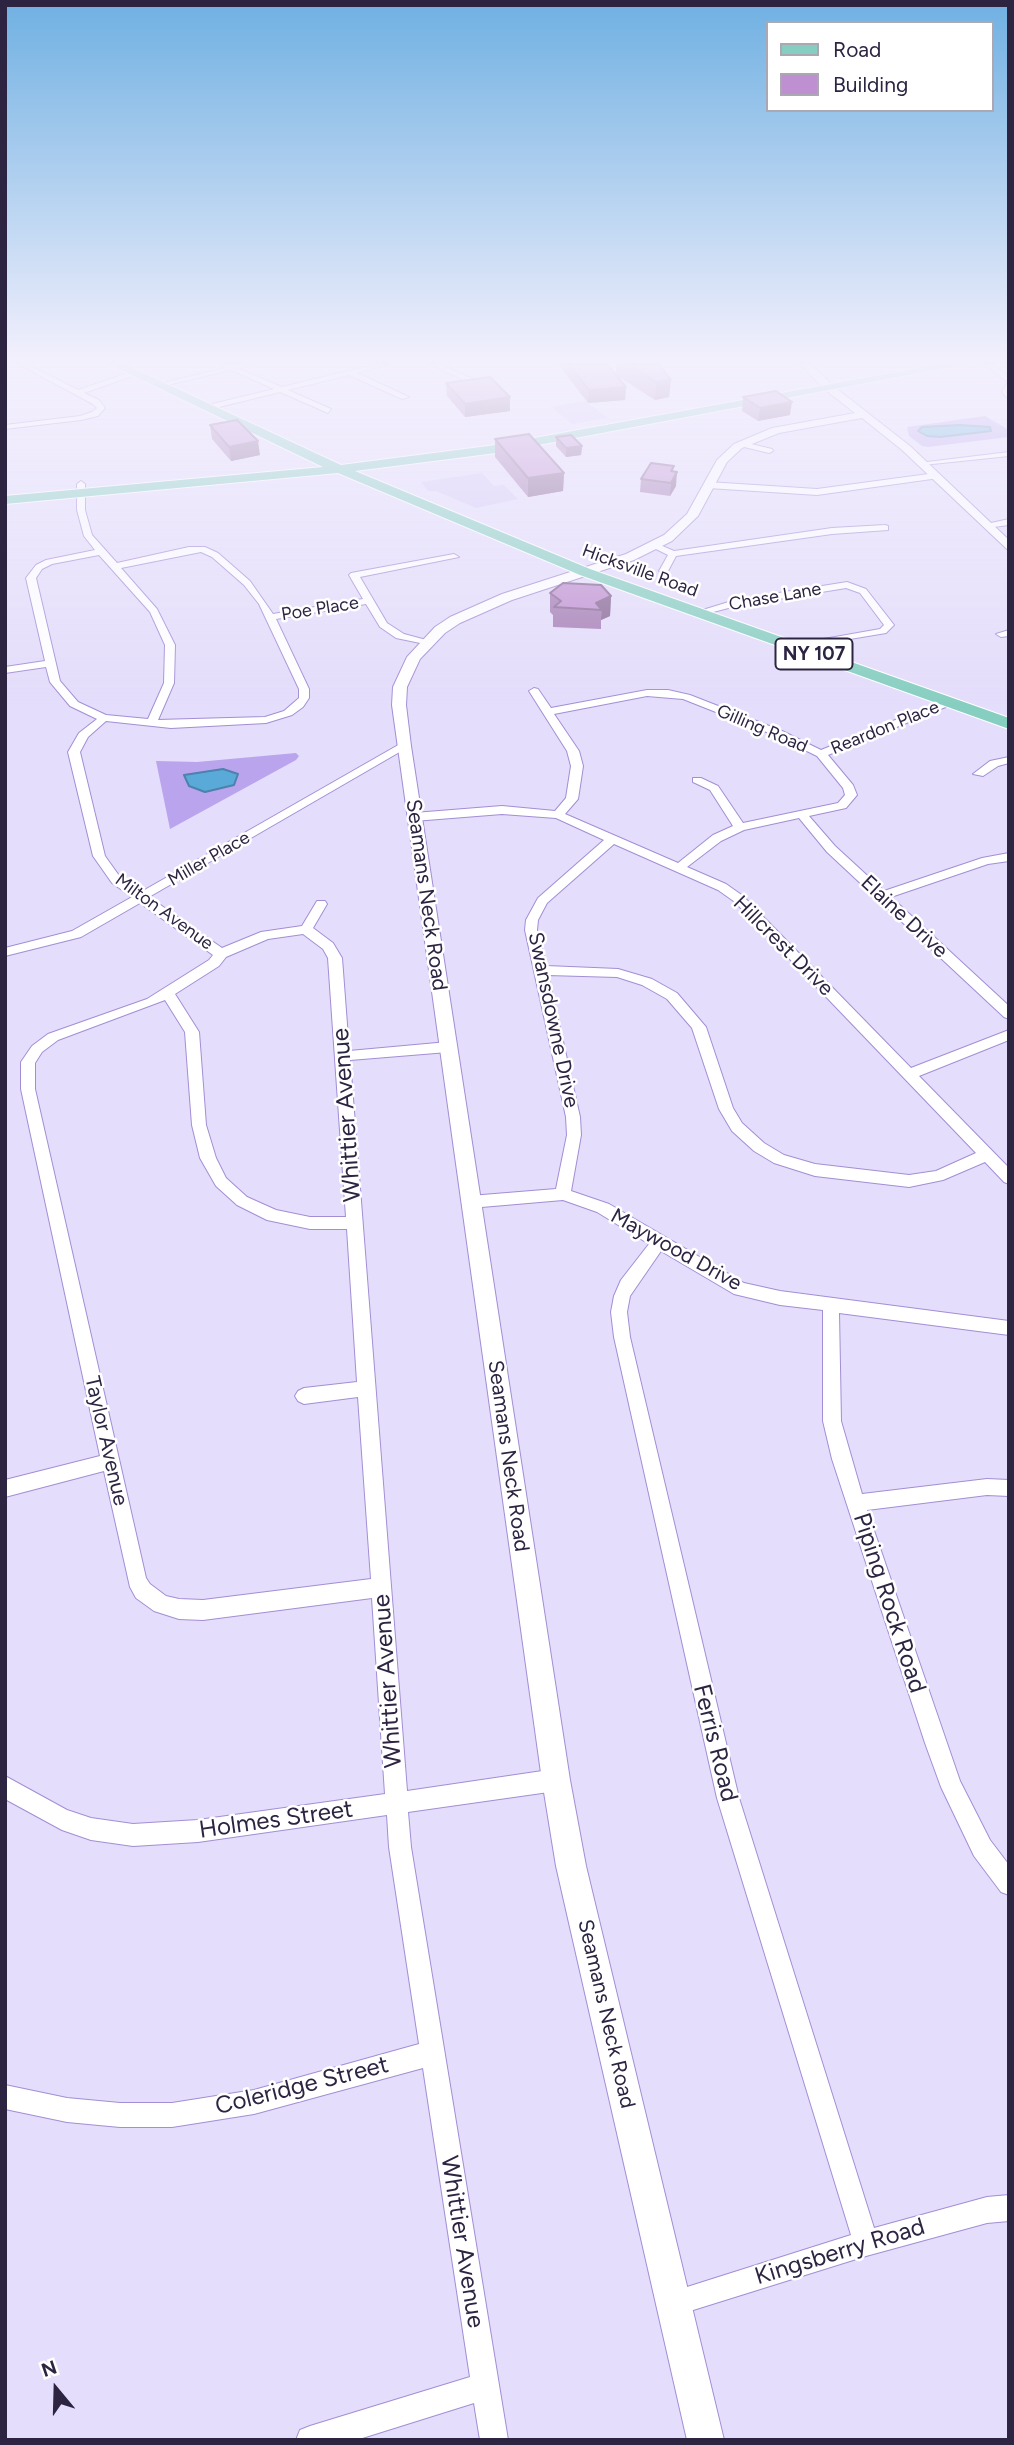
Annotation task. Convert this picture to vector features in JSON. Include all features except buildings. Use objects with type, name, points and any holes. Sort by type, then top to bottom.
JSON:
[{"type":"main road","points":[[5,500],[179,478]]},
{"type":"main road","points":[[5,492],[223,478]]},
{"type":"main road","name":"Hicksville Road","points":[[361,478],[585,572],[1009,724]]},
{"type":"main road","points":[[367,478],[369,482]]},
{"type":"main road","name":"Seamans Neck Road","points":[[706,2440],[571,1866],[470,1202],[399,705],[400,687],[412,661],[440,630],[474,610],[629,557],[668,538],[692,516],[712,478]]},
{"type":"main road","points":[[938,478],[1009,547]]},
{"type":"street","points":[[708,485],[817,492],[920,478]]},
{"type":"street","points":[[81,489],[84,526],[99,552],[155,611],[170,645],[169,683],[152,723]]},
{"type":"street","points":[[986,525],[1009,522]]},
{"type":"street","points":[[653,545],[673,554],[832,531],[885,528]]},
{"type":"street","points":[[99,552],[49,562],[32,573],[31,581],[50,663],[55,682],[64,696],[104,719],[152,723],[266,720],[288,713],[304,698],[304,689],[271,617],[247,583],[208,551],[189,550],[113,567]]},
{"type":"street","points":[[664,571],[673,554]]},
{"type":"street","points":[[426,643],[392,632],[383,625],[354,575],[454,557]]},
{"type":"street","name":"Chase Lane","points":[[698,612],[839,585],[852,586],[863,591],[887,620],[887,628],[794,647]]},
{"type":"street","name":"Poe Place","points":[[271,617],[369,601]]},
{"type":"street","points":[[5,670],[50,663]]},
{"type":"street","points":[[534,691],[573,751],[577,765],[572,799],[558,815]]},
{"type":"street","name":"Gilling Road","points":[[548,712],[647,693],[668,693],[778,733],[821,754],[845,781],[851,794],[842,806],[740,827],[717,838],[680,867]]},
{"type":"street","name":"Reardon Place","points":[[821,754],[949,702]]},
{"type":"street","name":"Milton Avenue","points":[[104,719],[83,735],[74,752],[99,856],[116,880],[221,954]]},
{"type":"street","name":"Miller Place","points":[[5,952],[76,934],[404,746]]},
{"type":"street","points":[[979,774],[994,763],[1009,760]]},
{"type":"street","points":[[697,780],[714,788],[740,827]]},
{"type":"street","name":"Hillcrest Drive","points":[[414,817],[502,810],[558,815],[716,883],[738,899],[1009,1178]]},
{"type":"street","name":"Elaine Drive","points":[[803,816],[831,849],[1009,1014]]},
{"type":"street","name":"Swansdowne Drive","points":[[563,1194],[574,1135],[573,1117],[531,930],[535,910],[612,839]]},
{"type":"street","points":[[882,896],[986,861],[1009,857]]},
{"type":"street","points":[[321,904],[306,929],[266,935],[221,954],[214,963],[166,991],[192,1032],[199,1125],[208,1158],[221,1182],[242,1201],[273,1216],[310,1223],[355,1223]]},
{"type":"street","name":"Whittier Avenue","points":[[306,929],[328,946],[335,958],[400,1846],[494,2440]]},
{"type":"street","points":[[541,971],[618,973],[647,982],[672,996],[699,1027],[726,1109],[737,1126],[759,1147],[779,1159],[815,1170],[909,1181],[938,1176],[987,1155]]},
{"type":"street","name":"Taylor Avenue","points":[[166,991],[134,1009],[53,1037],[34,1053],[26,1069],[28,1089],[137,1580],[143,1591],[161,1604],[179,1609],[203,1609],[381,1587]]},
{"type":"street","points":[[909,1074],[1009,1035]]},
{"type":"street","points":[[343,1056],[448,1047]]},
{"type":"street","name":"Maywood Drive","points":[[470,1202],[563,1194],[603,1209],[740,1289],[831,1305],[1009,1328]]},
{"type":"street","name":"Ferris Road","points":[[658,1243],[622,1296],[619,1312],[622,1336],[728,1798],[866,2242]]},
{"type":"street","name":"Piping Rock Road","points":[[831,1305],[832,1421],[841,1459],[952,1787],[982,1848],[1009,1884]]},
{"type":"street","points":[[304,1396],[367,1388]]},
{"type":"street","points":[[5,1489],[111,1461]]},
{"type":"street","points":[[856,1503],[988,1486],[1009,1488]]},
{"type":"street","name":"Holmes Street","points":[[5,1787],[62,1819],[92,1829],[133,1835],[198,1831],[556,1780]]},
{"type":"street","name":"Coleridge Street","points":[[5,2097],[67,2110],[120,2115],[172,2115],[254,2102],[432,2053]]},
{"type":"street","name":"Kingsberry Road","points":[[674,2303],[866,2242],[987,2210],[1009,2208]]},
{"type":"street","points":[[310,2440],[485,2386]]},
{"type":"shaded area","points":[[447,478],[487,478],[494,486],[504,485],[518,499],[476,508],[436,491],[428,491],[421,482]]},
{"type":"shaded area","points":[[296,753],[299,756],[296,760],[170,829],[156,761],[197,762]]},
{"type":"water","points":[[223,769],[238,774],[234,785],[205,792],[189,786],[184,775]]}]
